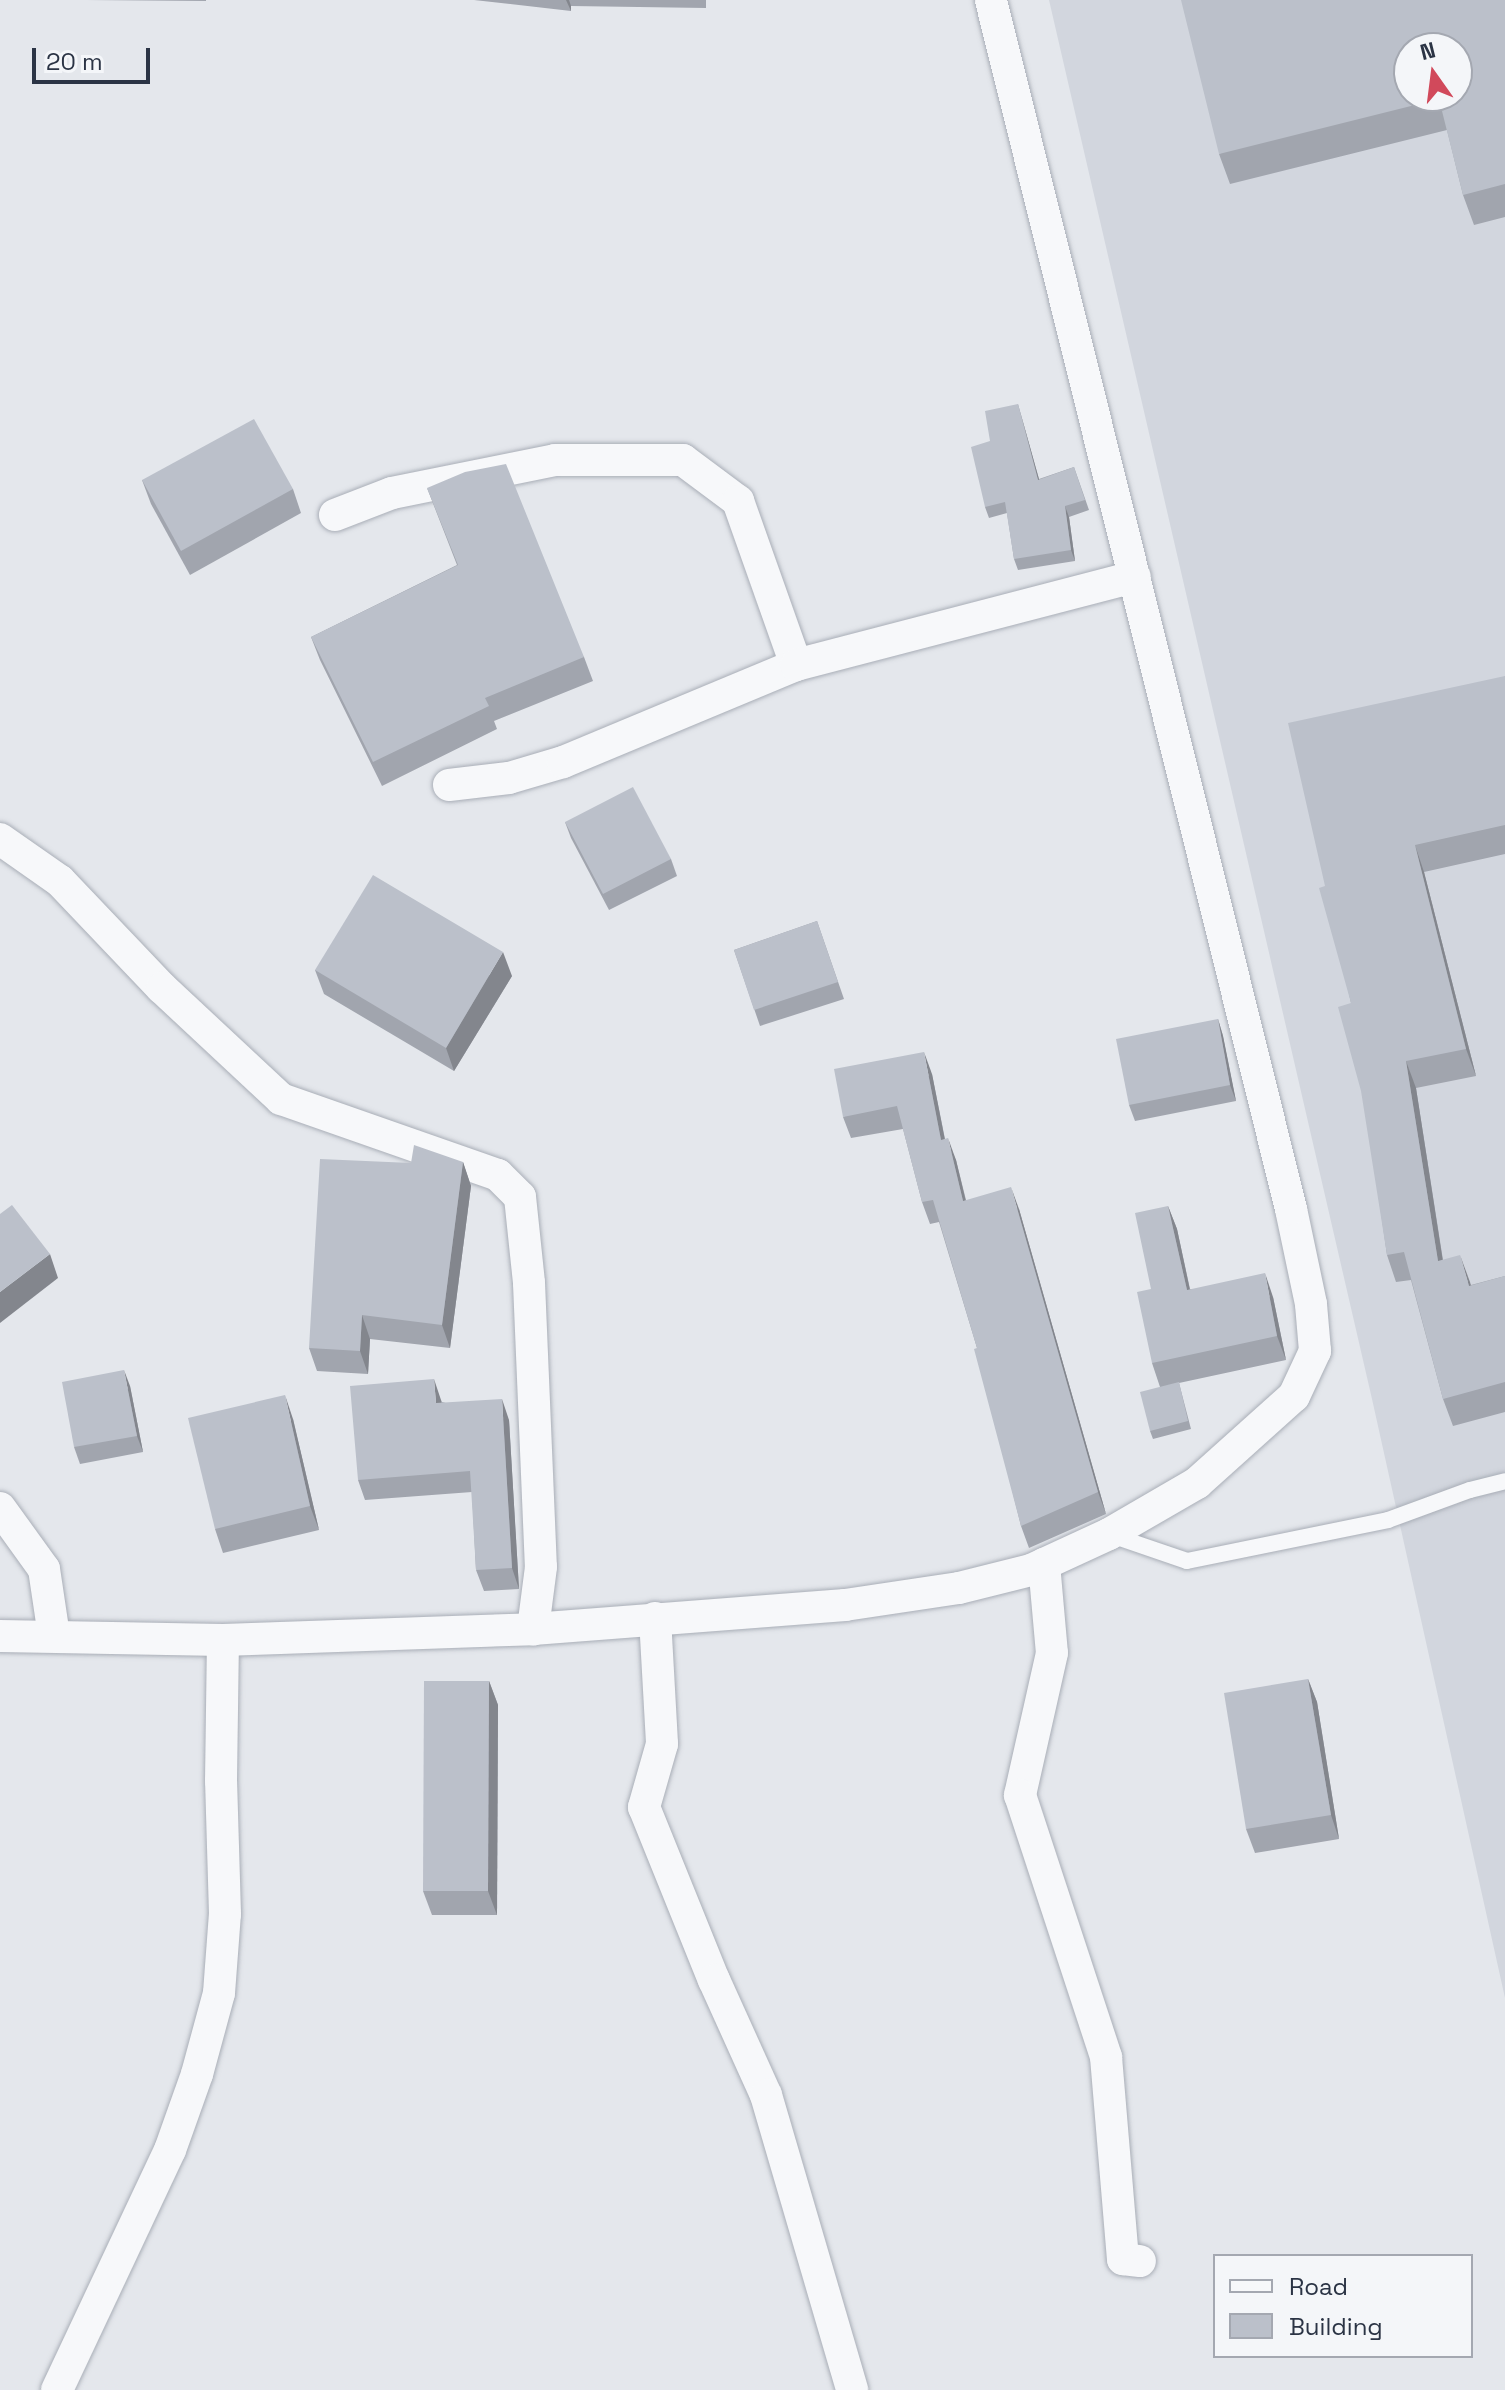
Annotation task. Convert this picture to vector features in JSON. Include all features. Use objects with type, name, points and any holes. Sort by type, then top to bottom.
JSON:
[{"type":"street","points":[[0,1636],[223,1640],[533,1629],[845,1605],[959,1588],[1044,1564],[1109,1534],[1197,1483],[1294,1396],[1315,1351],[1311,1304],[1291,1209],[991,0]]},
{"type":"street","points":[[335,515],[392,493],[555,460],[683,460],[738,501],[796,665]]},
{"type":"street","points":[[449,785],[509,778],[563,762],[796,665],[1135,577]]},
{"type":"street","points":[[0,839],[60,881],[162,988],[281,1099],[498,1175],[520,1197],[529,1283],[539,1479],[541,1567],[533,1629]]},
{"type":"street","points":[[0,1508],[44,1569],[54,1636]]},
{"type":"street","points":[[1044,1564],[1052,1653],[1020,1795],[1106,2057],[1123,2259],[1140,2261]]},
{"type":"street","points":[[655,1618],[662,1744],[644,1807],[714,1980],[766,2095],[852,2390]]},
{"type":"street","points":[[57,2390],[170,2150],[197,2074],[219,1993],[225,1914],[221,1781],[223,1640]]},
{"type":"lane","points":[[1109,1534],[1187,1561],[1388,1520],[1470,1490],[1505,1481]]},
{"type":"shaded area","points":[[1049,0],[1505,0],[1505,1998],[1372,1399]]},
{"type":"building","points":[[1181,0],[1505,0],[1505,184],[1463,195],[1442,112],[1473,112],[1473,32],[1393,32],[1393,110],[1219,154]]},
{"type":"building","points":[[1018,404],[1038,480],[1074,467],[1085,500],[1065,506],[1071,550],[1014,559],[1005,502],[985,507],[971,447],[990,441],[985,411]]},
{"type":"building","points":[[254,419],[293,489],[181,551],[142,480]]},
{"type":"building","points":[[506,464],[584,657],[485,698],[489,706],[373,762],[311,637],[458,565],[427,488],[465,472]]},
{"type":"building","points":[[1505,676],[1505,825],[1415,845],[1466,1049],[1406,1061],[1438,1261],[1460,1255],[1469,1286],[1505,1276],[1505,1382],[1443,1399],[1404,1252],[1387,1255],[1361,1091],[1338,1007],[1351,1003],[1319,888],[1325,886],[1288,723]]},
{"type":"building","points":[[633,787],[671,859],[603,894],[565,822]]},
{"type":"building","points":[[373,875],[503,952],[446,1048],[315,970]]},
{"type":"building","points":[[817,921],[838,982],[754,1010],[734,950]]},
{"type":"building","points":[[1218,1019],[1230,1085],[1129,1105],[1116,1039]]},
{"type":"building","points":[[924,1052],[941,1140],[948,1138],[963,1201],[1011,1187],[1098,1492],[1021,1526],[974,1349],[977,1348],[933,1200],[922,1202],[897,1106],[843,1117],[834,1069]]},
{"type":"building","points":[[414,1145],[463,1162],[442,1325],[362,1315],[360,1351],[309,1348],[320,1159],[411,1163]]},
{"type":"building","points":[[12,1205],[50,1254],[0,1292],[0,1214]]},
{"type":"building","points":[[1168,1206],[1187,1290],[1265,1273],[1277,1336],[1152,1363],[1137,1292],[1151,1289],[1135,1213]]},
{"type":"building","points":[[124,1370],[137,1436],[74,1447],[62,1382]]},
{"type":"building","points":[[434,1379],[436,1403],[502,1399],[512,1568],[476,1570],[470,1471],[358,1480],[350,1386]]},
{"type":"building","points":[[1179,1382],[1188,1421],[1150,1431],[1140,1392]]},
{"type":"building","points":[[285,1395],[310,1506],[215,1529],[188,1418]]},
{"type":"building","points":[[1308,1679],[1331,1815],[1246,1829],[1224,1693]]},
{"type":"building","points":[[424,1681],[489,1681],[488,1891],[423,1891]]}]
